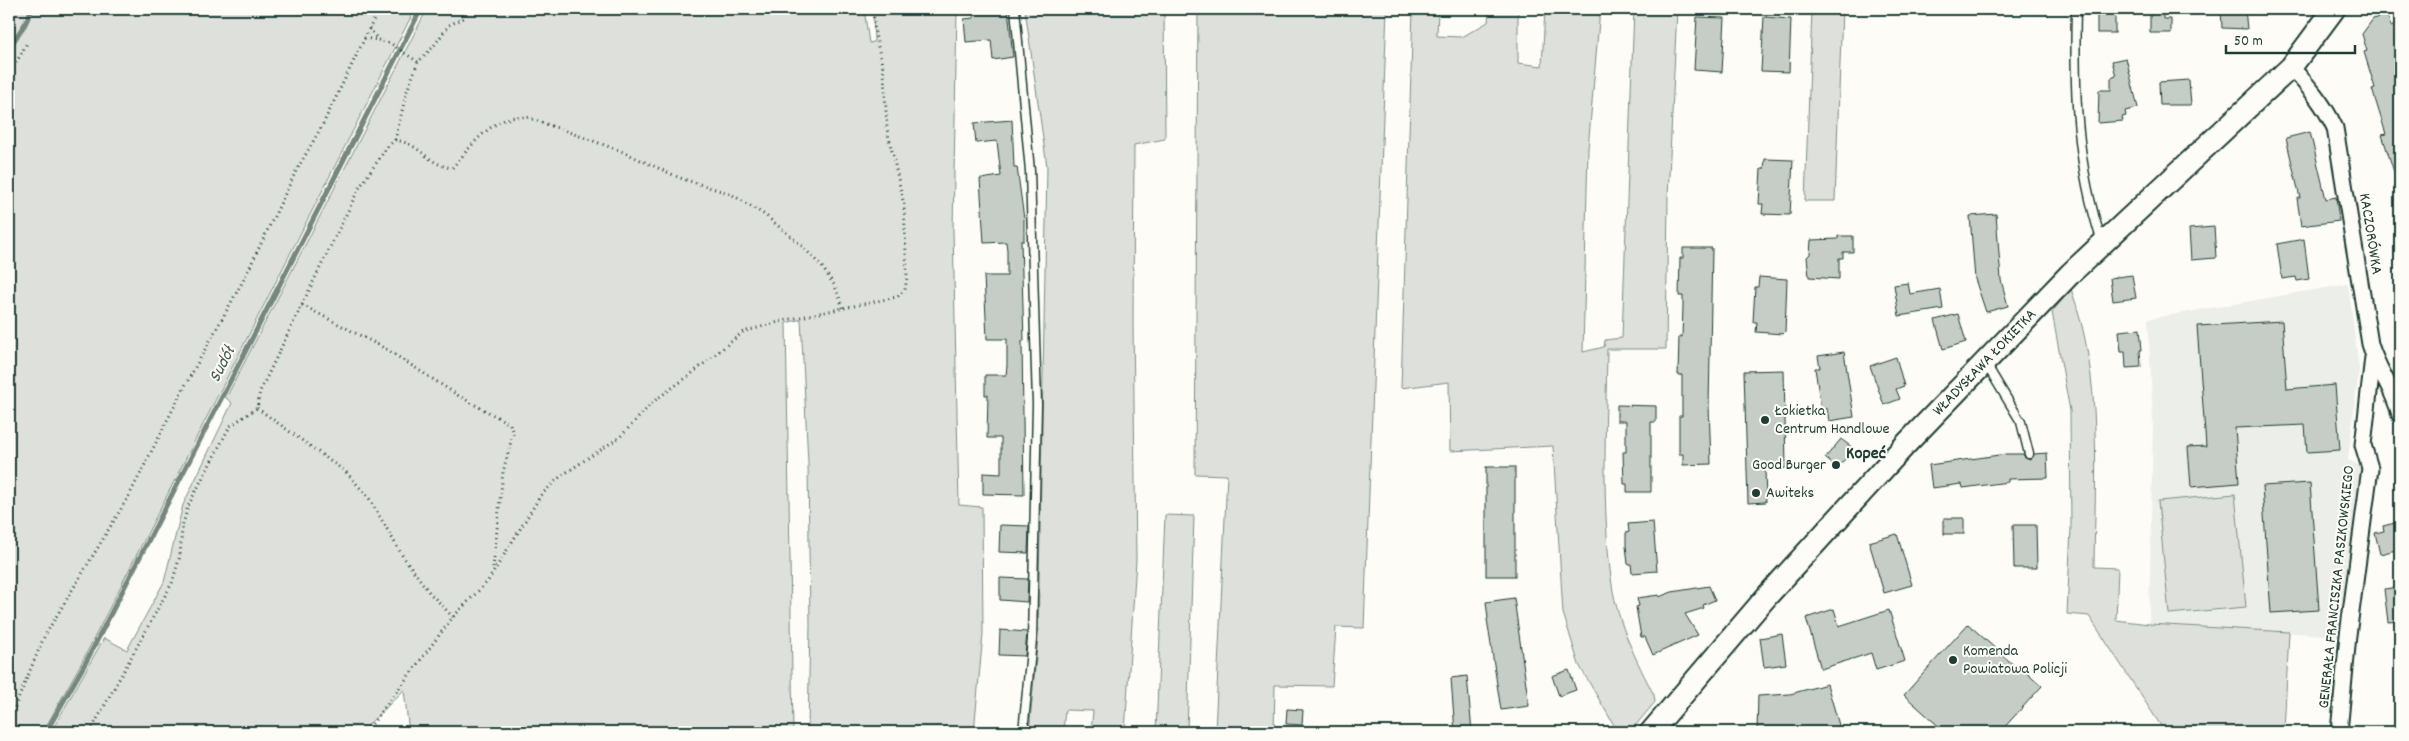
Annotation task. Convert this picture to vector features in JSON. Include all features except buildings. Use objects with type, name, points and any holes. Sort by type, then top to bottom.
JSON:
[{"type":"street","name":"WŁADYSŁAWA ŁOKIETKA","points":[[1651,732],[1768,594],[1985,362],[2040,304],[2102,244],[2210,146],[2291,68],[2334,9]]},
{"type":"street","name":"KACZORÓWKA","points":[[2291,68],[2315,93],[2327,110],[2335,128],[2373,357],[2391,387],[2400,415]]},
{"type":"street","name":"GENERAŁA FRANCISZKA PASZKOWSKIEGO","points":[[2340,732],[2348,635],[2370,468],[2363,445],[2373,357]]},
{"type":"lane","points":[[1015,9],[1030,171],[1037,404],[1032,640],[1023,732]]},
{"type":"lane","points":[[2076,9],[2074,71],[2077,127],[2088,196],[2102,244]]},
{"type":"lane","points":[[1985,362],[2021,422],[2029,454]]},
{"type":"path","points":[[9,721],[44,637],[130,494],[186,384],[244,279],[295,173],[322,126],[379,9]]},
{"type":"path","points":[[90,732],[172,583],[180,556],[182,528],[188,506],[230,426],[257,408],[260,391],[358,190],[387,148],[395,140],[406,91],[418,62],[433,47],[449,25],[464,18],[466,9]]},
{"type":"path","points":[[366,732],[453,617],[488,581],[493,569],[541,495],[561,476],[587,457],[620,437],[654,401],[690,376],[734,338],[753,328],[898,296],[903,293],[906,285],[904,205],[887,129],[884,73],[875,34],[872,9]]},
{"type":"path","points":[[369,28],[378,40]]},
{"type":"path","points":[[364,38],[378,40],[397,48],[418,62]]},
{"type":"path","points":[[9,76],[28,41]]},
{"type":"path","points":[[395,140],[410,142],[440,166],[452,168],[482,134],[499,121],[514,115],[527,117],[621,151],[680,178],[731,194],[765,215],[800,244],[822,267],[835,286],[843,308]]},
{"type":"path","points":[[302,305],[386,349],[459,396],[510,424],[513,434],[503,472],[493,569]]},
{"type":"path","points":[[257,408],[346,472],[369,498],[402,555],[429,592],[453,617]]},
{"type":"shaded area","points":[[9,9],[415,9],[84,658],[43,732],[9,732]]},
{"type":"shaded area","points":[[427,9],[864,9],[869,43],[874,42],[873,9],[957,9],[953,229],[959,505],[982,507],[983,634],[974,732],[808,732],[810,625],[808,463],[801,319],[786,323],[793,732],[409,732],[404,690],[361,732],[51,732],[104,638],[127,650],[164,582],[183,505],[232,403],[226,398]]},
{"type":"shaded area","points":[[1025,9],[1164,9],[1165,139],[1134,145],[1133,323],[1136,560],[1125,732],[1091,732],[1093,711],[1065,710],[1063,732],[1029,732],[1038,637],[1047,167]]},
{"type":"shaded area","points":[[1198,9],[1387,9],[1364,628],[1336,627],[1332,686],[1275,685],[1274,732],[1215,732],[1227,475],[1195,474]]},
{"type":"shaded area","points":[[1413,9],[1438,9],[1437,36],[1462,37],[1488,22],[1489,9],[1518,9],[1518,63],[1542,66],[1545,9],[1600,9],[1588,149],[1583,352],[1604,347],[1605,340],[1622,338],[1634,9],[1677,9],[1668,197],[1666,349],[1607,349],[1605,497],[1612,585],[1623,628],[1654,695],[1655,702],[1630,732],[1618,732],[1579,665],[1563,613],[1553,446],[1450,451],[1449,382],[1401,388]]},
{"type":"shaded area","points":[[1812,9],[1842,9],[1835,201],[1805,201]]},
{"type":"shaded area","points":[[2348,284],[2359,369],[2348,460],[2366,468],[2341,636],[2149,624],[2153,421],[2148,319]]},
{"type":"shaded area","points":[[2071,289],[2081,322],[2093,391],[2096,462],[2094,567],[2118,568],[2116,620],[2149,624],[2289,632],[2284,732],[2165,732],[2089,616],[2067,614],[2071,528],[2070,411],[2052,312]]},
{"type":"shaded area","points":[[2235,494],[2246,607],[2169,614],[2158,501]]},
{"type":"shaded area","points":[[1165,515],[1194,516],[1187,732],[1156,732]]},
{"type":"waterway","points":[[9,48],[25,24],[32,9]]},
{"type":"waterway","name":"Sudół","points":[[46,732],[87,660],[421,9]]},
{"type":"place","name":"Łokietka Centrum Handlowe","points":[[1765,420]]},
{"type":"place","name":"Good Burger","points":[[1836,465]]},
{"type":"place","name":"Awiteks","points":[[1756,493]]},
{"type":"place","name":"Komenda Powiatowa Policji","points":[[1953,660]]},
{"type":"district","name":"Kopeć","points":[[1866,454]]}]
